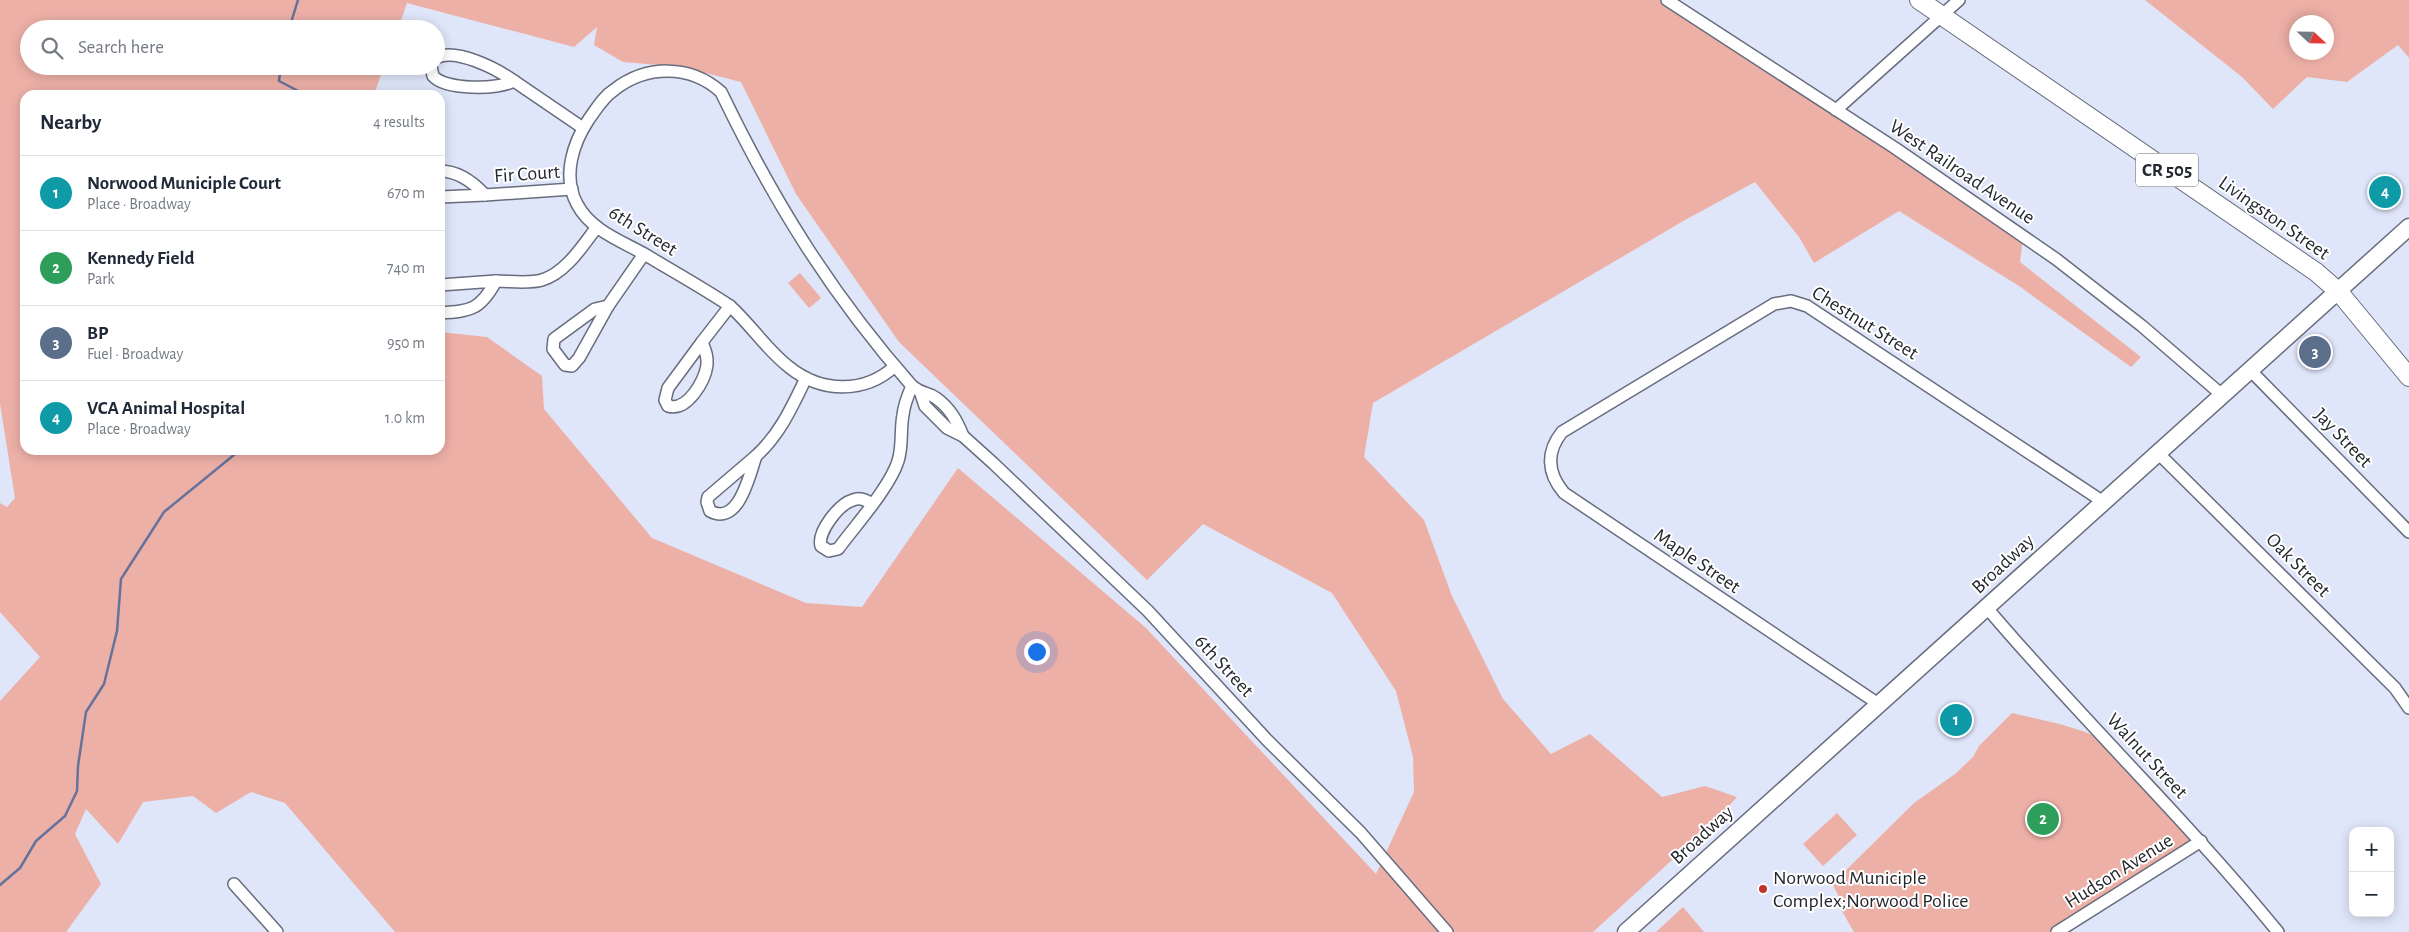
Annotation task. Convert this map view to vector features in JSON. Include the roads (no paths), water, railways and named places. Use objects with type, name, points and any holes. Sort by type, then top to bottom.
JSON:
[{"type":"main road","name":"Livingston Street","points":[[1919,0],[2316,272],[2339,292],[2409,377]]},
{"type":"street","name":"West Railroad Avenue","points":[[1667,0],[1967,197],[2071,270],[2142,326],[2222,395]]},
{"type":"street","points":[[1836,110],[1959,0]]},
{"type":"street","points":[[445,55],[482,62],[514,81],[583,128]]},
{"type":"street","name":"6th Street","points":[[895,366],[886,375],[861,386],[834,387],[806,378],[784,362],[748,322],[730,306],[597,227],[577,204],[572,189],[571,157],[583,128],[604,99],[614,90],[649,72],[673,71],[687,73],[716,87],[726,99],[779,204],[820,270],[856,320],[921,394],[925,406],[947,428],[963,436],[1148,611],[1267,740],[1361,833],[1447,932]]},
{"type":"street","points":[[433,75],[442,83],[489,88],[500,87],[514,81]]},
{"type":"street","name":"Fir Court","points":[[445,172],[457,174],[467,179],[485,195]]},
{"type":"street","name":"Fir Court","points":[[445,197],[572,189]]},
{"type":"street","points":[[445,285],[534,281],[551,276],[567,263],[597,227]]},
{"type":"street","name":"Broadway","points":[[1626,932],[1880,705],[2102,501],[2339,292],[2409,227]]},
{"type":"street","points":[[608,306],[595,310],[554,339],[553,349],[566,365],[572,366],[579,358],[608,306],[644,254]]},
{"type":"street","points":[[445,312],[473,309],[486,298],[496,282]]},
{"type":"street","name":"Chestnut Street","points":[[1574,423],[1774,304],[1791,301],[1807,306],[2102,501]]},
{"type":"street","points":[[702,342],[707,362],[702,380],[682,405],[668,406],[665,400],[668,388],[702,342],[730,306]]},
{"type":"street","name":"Jay Street","points":[[2250,370],[2409,532]]},
{"type":"street","points":[[756,456],[740,502],[727,512],[715,514],[710,511],[707,507],[708,497],[756,456],[782,426],[806,378]]},
{"type":"street","points":[[871,503],[859,499],[846,503],[824,530],[820,540],[821,546],[829,551],[838,549],[871,503],[896,466],[900,453],[903,416],[912,386]]},
{"type":"street","name":"Maple Street","points":[[1574,423],[1556,439],[1550,458],[1553,477],[1564,492],[1880,705]]},
{"type":"street","name":"Oak Street","points":[[2157,452],[2395,688],[2409,708]]},
{"type":"street","name":"Walnut Street","points":[[1987,608],[2033,662],[2201,841],[2278,932]]},
{"type":"street","name":"Hudson Avenue","points":[[2057,932],[2201,841]]},
{"type":"street","points":[[234,884],[277,932]]},
{"type":"waterway","points":[[292,20],[298,0]]},
{"type":"waterway","points":[[280,75],[279,81],[296,90]]},
{"type":"waterway","points":[[0,885],[20,868],[36,841],[65,816],[77,791],[78,766],[86,712],[104,684],[117,631],[121,579],[164,512],[234,455]]},
{"type":"place","name":"VCA Animal Hospital","points":[[2385,192]]},
{"type":"place","name":"BP","points":[[2315,352]]},
{"type":"place","name":"Norwood Municiple Court","points":[[1956,720]]},
{"type":"place","name":"Kennedy Field","points":[[2043,819]]},
{"type":"place","name":"Norwood Municiple Complex;Norwood Police","points":[[1763,889]]}]
